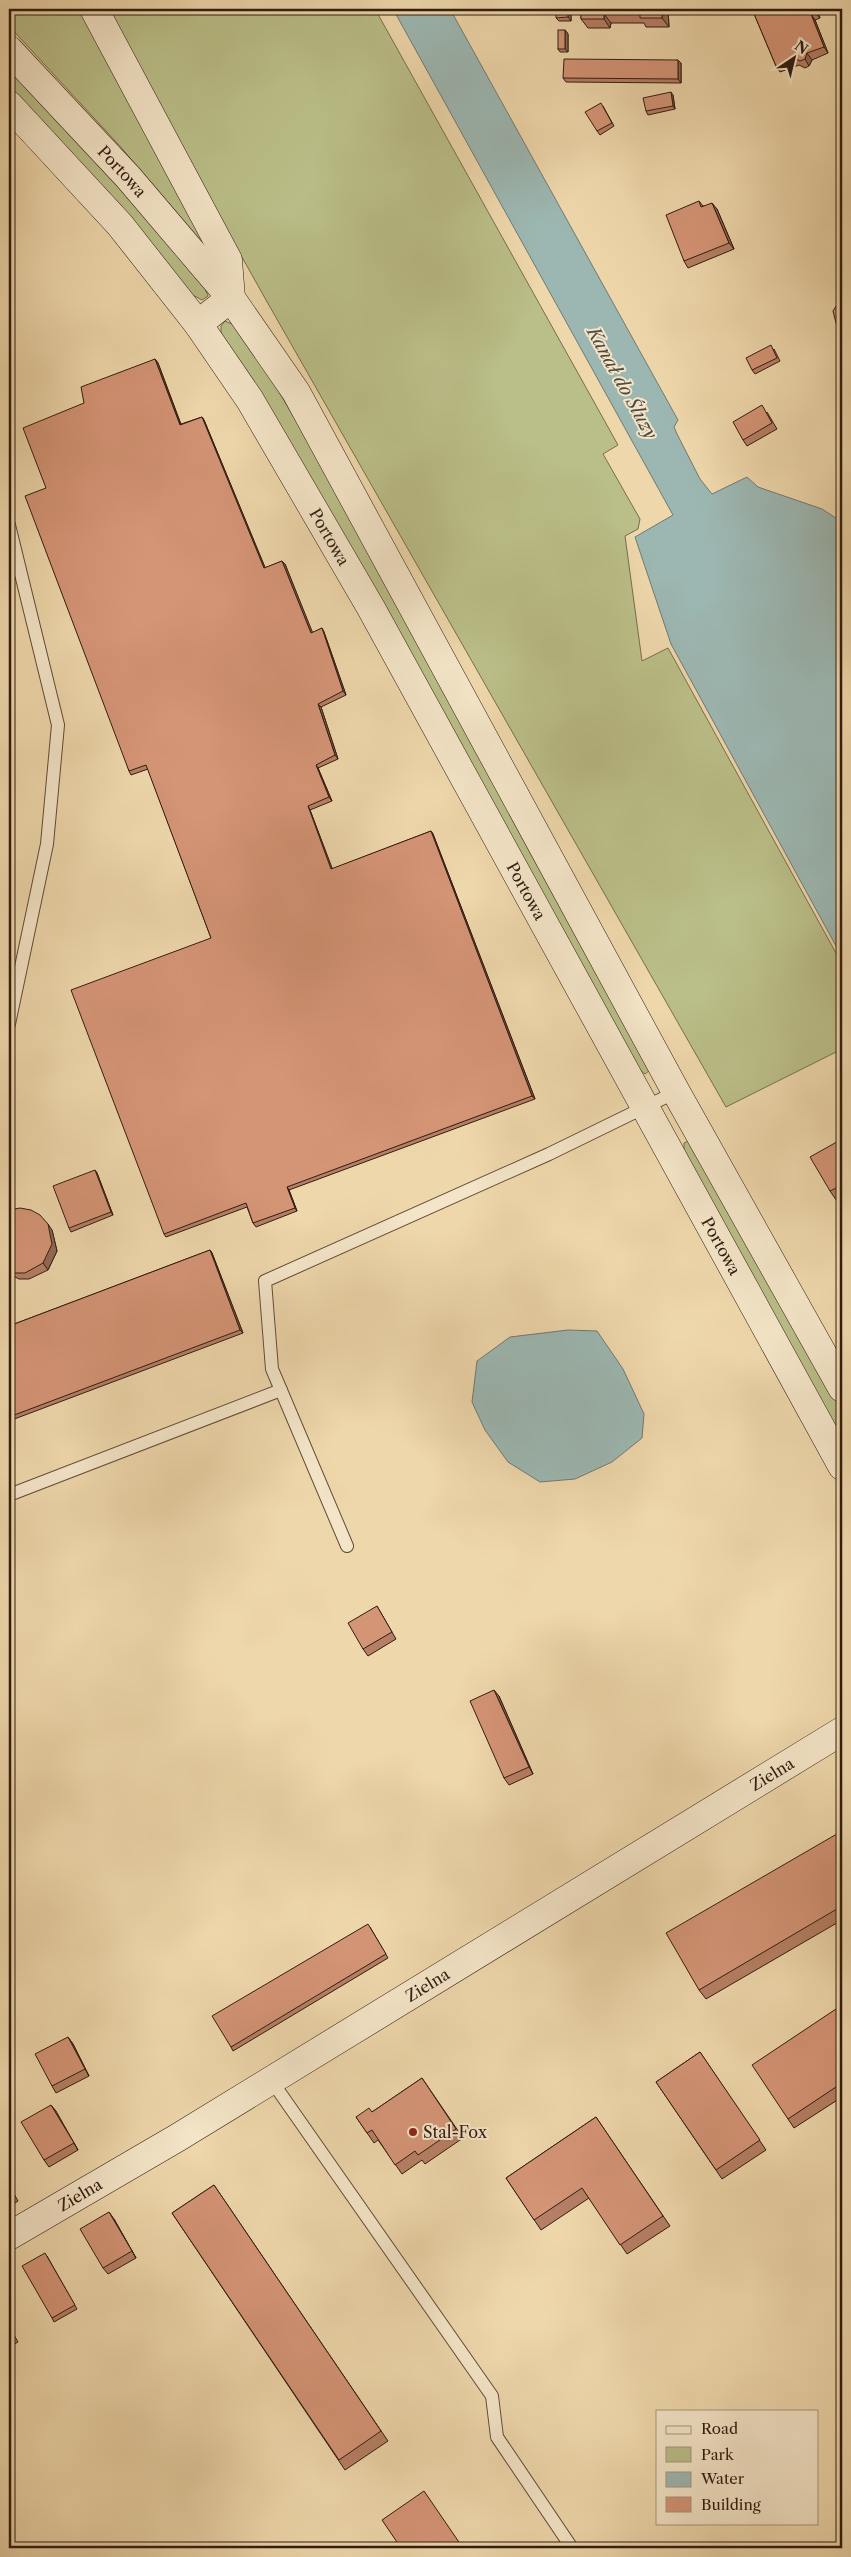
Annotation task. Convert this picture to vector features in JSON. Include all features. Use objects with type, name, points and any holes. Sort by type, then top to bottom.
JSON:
[{"type":"street","points":[[94,9],[228,260],[231,298],[198,324]]},
{"type":"street","name":"Portowa","points":[[9,50],[128,177],[231,298],[296,392],[676,1092],[842,1388]]},
{"type":"street","name":"Portowa","points":[[9,105],[120,225],[198,324],[250,400],[371,608],[842,1466]]},
{"type":"street","name":"Zielna","points":[[9,2236],[272,2080],[842,1731]]},
{"type":"lane","points":[[9,525],[58,725],[47,844],[9,1024]]},
{"type":"lane","points":[[347,1546],[272,1369],[265,1281],[549,1154],[676,1092]]},
{"type":"lane","points":[[9,1495],[281,1390]]},
{"type":"lane","points":[[272,2080],[492,2396],[497,2437],[572,2548]]},
{"type":"green space","points":[[9,9],[80,9],[204,235],[203,243],[118,144],[9,26]]},
{"type":"green space","points":[[103,9],[375,9],[618,445],[603,454],[640,519],[638,529],[625,536],[642,661],[668,648],[842,964],[842,1049],[726,1107],[266,300]]},
{"type":"green space","points":[[9,66],[108,170],[203,284],[208,296],[202,300],[191,294],[98,182],[9,87]]},
{"type":"green space","points":[[225,321],[234,325],[263,365],[334,485],[650,1070],[645,1074],[638,1068],[221,334],[221,326]]},
{"type":"green space","points":[[690,1140],[699,1148],[842,1408],[842,1442],[684,1153],[684,1143]]},
{"type":"water","name":"Kanał do Śluzy","points":[[393,9],[450,9],[678,420],[674,427],[677,434],[700,479],[712,494],[747,477],[758,487],[822,509],[842,522],[842,957],[671,644],[635,537],[673,515]]},
{"type":"water","points":[[568,1330],[597,1331],[623,1369],[644,1414],[642,1438],[612,1462],[575,1479],[540,1482],[508,1462],[485,1430],[472,1402],[477,1361],[510,1337]]},
{"type":"building","points":[[556,9],[568,9],[568,17],[556,18]]},
{"type":"building","points":[[581,9],[662,9],[662,18],[640,18],[640,14],[604,14],[604,19],[581,19]]},
{"type":"building","points":[[752,9],[814,9],[815,12],[811,14],[824,47],[807,53],[805,59],[800,61],[794,58],[776,66]]},
{"type":"building","points":[[558,30],[565,30],[565,49],[558,49]]},
{"type":"building","points":[[564,59],[678,60],[678,79],[563,78]]},
{"type":"building","points":[[671,92],[673,106],[646,111],[643,98]]},
{"type":"building","points":[[601,103],[612,123],[597,131],[585,112]]},
{"type":"building","points":[[699,201],[701,207],[712,203],[729,243],[684,261],[666,215]]},
{"type":"building","points":[[842,299],[842,333],[836,323],[833,311]]},
{"type":"building","points":[[771,345],[777,358],[752,370],[746,358]]},
{"type":"building","points":[[155,359],[180,425],[202,417],[264,568],[282,561],[311,633],[322,628],[343,691],[318,704],[335,755],[316,765],[329,797],[308,806],[331,869],[431,831],[532,1096],[287,1187],[295,1208],[253,1223],[246,1203],[164,1234],[71,990],[211,938],[146,765],[129,771],[25,496],[46,488],[23,428],[84,403],[81,387]]},
{"type":"building","points":[[762,405],[772,423],[743,440],[733,422]]},
{"type":"building","points":[[842,1139],[842,1185],[830,1191],[810,1157]]},
{"type":"building","points":[[95,1170],[111,1212],[69,1228],[53,1186]]},
{"type":"building","points":[[20,1208],[31,1210],[40,1215],[48,1224],[52,1244],[43,1263],[25,1273],[14,1273],[9,1270],[9,1210]]},
{"type":"building","points":[[210,1250],[240,1330],[9,1417],[9,1326]]},
{"type":"building","points":[[377,1606],[392,1632],[363,1649],[348,1623]]},
{"type":"building","points":[[494,1690],[529,1767],[504,1778],[470,1701]]},
{"type":"building","points":[[842,1831],[842,1906],[699,1990],[666,1933]]},
{"type":"building","points":[[368,1924],[386,1954],[231,2047],[212,2016]]},
{"type":"building","points":[[842,2005],[842,2083],[788,2119],[752,2065]]},
{"type":"building","points":[[68,2037],[85,2069],[52,2086],[35,2054]]},
{"type":"building","points":[[700,2052],[760,2140],[716,2170],[656,2082]]},
{"type":"building","name":"Stal-Fox","points":[[422,2078],[456,2129],[418,2155],[415,2151],[395,2165],[372,2130],[367,2133],[356,2117],[369,2108],[372,2112]]},
{"type":"building","points":[[51,2105],[74,2143],[44,2160],[21,2122]]},
{"type":"building","points":[[596,2117],[663,2216],[620,2245],[582,2188],[534,2220],[506,2178]]},
{"type":"building","points":[[214,2185],[381,2431],[339,2460],[172,2213]]},
{"type":"building","points":[[9,2187],[13,2195],[9,2197]]},
{"type":"building","points":[[109,2212],[132,2251],[103,2268],[80,2229]]},
{"type":"building","points":[[45,2253],[75,2305],[52,2318],[22,2266]]},
{"type":"building","points":[[9,2327],[13,2335],[9,2338]]},
{"type":"building","points":[[424,2491],[463,2548],[401,2548],[382,2520]]},
{"type":"place","name":"Stal-Fox","points":[[413,2132]]}]
